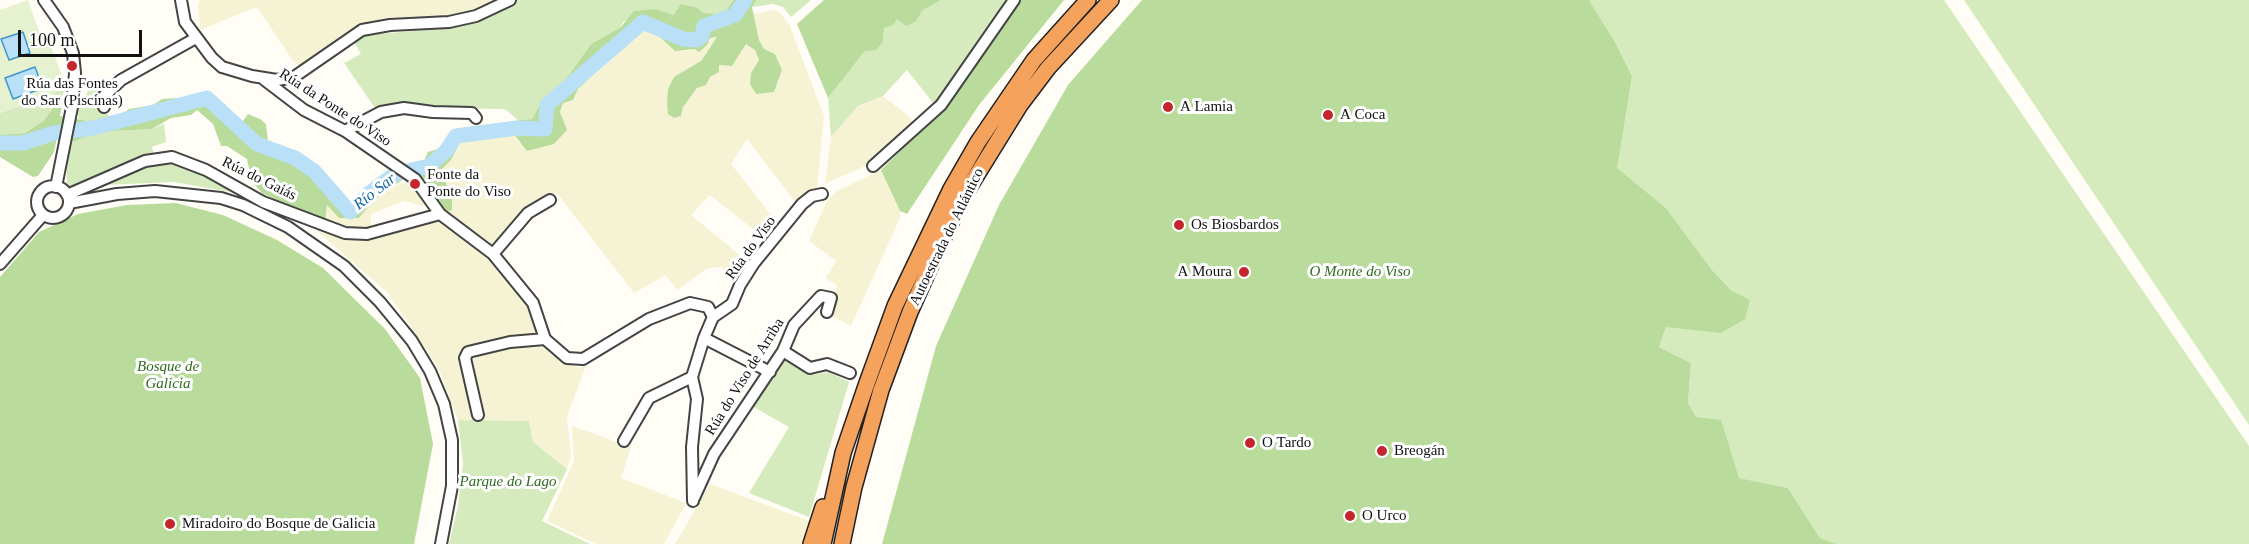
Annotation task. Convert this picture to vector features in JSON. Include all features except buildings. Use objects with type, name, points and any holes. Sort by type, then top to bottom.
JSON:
[{"type":"highway","name":"Autoestrada do Atlántico","points":[[823,544],[843,453],[895,306],[951,189],[978,142],[1034,60],[1088,0]]},
{"type":"highway","name":"Autoestrada do Atlántico","points":[[842,544],[854,487],[881,390],[910,312],[947,230],[965,194],[1020,105],[1048,68],[1111,0]]},
{"type":"highway","points":[[811,544],[843,453]]},
{"type":"street","points":[[44,0],[63,27],[73,53],[76,80],[57,187]]},
{"type":"street","points":[[181,0],[184,22],[222,67],[262,78],[286,80],[294,77],[362,30],[390,25],[450,22],[476,16],[510,0]]},
{"type":"street","points":[[873,166],[941,105],[1014,0]]},
{"type":"street","points":[[104,107],[102,98],[121,80],[196,38]]},
{"type":"street","name":"Rúa da Ponte do Viso","points":[[262,78],[304,110],[345,131],[420,183],[440,214]]},
{"type":"street","points":[[345,131],[381,112],[404,108],[433,112],[472,113],[476,118]]},
{"type":"street","name":"Rúa do Gaiás","points":[[68,199],[145,161],[172,157],[206,170],[263,202],[345,233],[367,234],[440,214]]},
{"type":"street","points":[[57,187],[68,199]]},
{"type":"street","points":[[57,187],[44,190],[39,196],[39,208],[44,215],[51,218],[60,217],[66,211],[68,199]]},
{"type":"street","points":[[68,199],[155,191],[221,198],[243,205],[288,227],[344,266],[380,302],[412,341],[430,371],[444,404],[452,440],[452,486],[441,544]]},
{"type":"street","name":"Rúa do Viso","points":[[693,501],[692,447],[697,399],[692,377],[713,317],[732,304],[740,285],[754,263],[802,204],[812,196],[822,194]]},
{"type":"street","points":[[493,254],[528,213],[550,200]]},
{"type":"street","points":[[440,214],[493,254],[533,303],[545,339],[557,351],[576,360],[583,359],[649,319],[690,303],[708,307],[713,317]]},
{"type":"street","points":[[0,264],[44,215]]},
{"type":"street","name":"Rúa do Viso de Arriba","points":[[693,501],[714,454],[783,351],[794,324],[821,296],[831,298],[827,312]]},
{"type":"street","points":[[478,415],[465,358],[468,352],[510,342],[545,339]]},
{"type":"street","points":[[704,339],[770,372]]},
{"type":"street","points":[[783,351],[810,368],[827,364],[850,373]]},
{"type":"street","points":[[624,441],[649,398],[692,377]]},
{"type":"shaded area","points":[[200,0],[499,0],[476,11],[448,17],[390,21],[301,68],[293,61],[257,7],[200,30],[198,4]]},
{"type":"shaded area","points":[[773,10],[779,12],[789,24],[824,116],[817,190],[797,204],[747,139],[731,164],[780,226],[768,241],[710,195],[691,215],[748,262],[738,279],[721,267],[708,268],[677,290],[666,275],[634,293],[556,192],[494,247],[447,212],[452,210],[448,186],[440,171],[451,160],[460,142],[513,133],[520,143],[562,122],[560,112],[563,103],[573,100],[578,89],[644,27],[657,30],[686,51],[695,49],[710,38],[717,37],[701,61],[674,78],[668,89],[681,116],[683,107],[697,88],[706,85],[710,77],[718,72],[719,64],[732,66],[746,43],[755,50],[759,60],[751,73],[774,92],[780,77],[775,54],[764,49],[759,40],[753,14]]},
{"type":"shaded area","points":[[883,96],[911,118],[912,123],[874,162],[825,184],[831,137],[858,106]]},
{"type":"shaded area","points":[[881,170],[900,211],[900,218],[851,326],[829,314],[837,285],[825,278],[836,261],[809,241],[827,201],[837,191]]},
{"type":"shaded area","points":[[408,182],[417,188],[428,204],[424,206],[404,201],[371,214],[371,227],[359,230],[346,230],[326,223],[327,205],[339,218],[359,218],[373,201],[394,186]]},
{"type":"shaded area","points":[[439,216],[492,257],[530,305],[542,343],[550,354],[579,368],[587,363],[567,416],[571,456],[567,469],[533,442],[529,421],[458,420],[438,367],[387,292],[317,231],[318,226],[345,235]]},
{"type":"shaded area","points":[[572,426],[631,447],[621,478],[686,503],[664,544],[596,544],[547,521],[574,461]]},
{"type":"shaded area","points":[[710,484],[812,522],[803,544],[675,544]]},
{"type":"green space","points":[[28,0],[43,43],[49,41],[65,84],[54,88],[56,93],[0,113],[0,10]]},
{"type":"green space","points":[[517,0],[733,0],[726,11],[715,14],[674,15],[656,9],[623,22],[621,27],[591,44],[563,83],[541,102],[532,119],[521,123],[505,109],[438,108],[407,104],[375,108],[344,63],[361,54],[354,42],[364,35],[452,28]]},
{"type":"green space","points":[[733,0],[757,0],[752,7],[759,40],[764,49],[775,54],[782,70],[774,92],[756,94],[750,84],[751,73],[759,60],[755,50],[746,44],[732,66],[719,65],[719,72],[710,77],[706,85],[697,88],[683,107],[681,116],[674,118],[668,114],[667,102],[668,89],[674,77],[701,61],[717,37],[710,38],[707,45],[699,52],[695,49],[675,51],[660,37],[657,30],[644,27],[578,89],[573,100],[563,103],[560,112],[567,130],[554,144],[527,151],[513,133],[460,142],[451,160],[440,171],[452,196],[452,210],[447,212],[442,211],[423,178],[405,178],[373,201],[359,218],[339,218],[327,205],[325,223],[262,193],[252,182],[247,159],[227,146],[221,146],[213,124],[197,110],[191,115],[171,118],[152,129],[95,132],[75,141],[57,137],[54,152],[38,176],[33,177],[0,157],[0,135],[25,133],[43,121],[54,107],[54,101],[62,103],[60,116],[93,122],[119,118],[129,109],[153,105],[162,99],[208,96],[237,122],[243,121],[248,114],[260,119],[266,124],[268,142],[296,155],[316,169],[351,207],[367,190],[394,171],[423,163],[428,152],[444,147],[454,132],[460,128],[532,119],[541,102],[563,83],[591,44],[621,27],[634,11],[656,9],[674,15],[681,4],[698,8],[703,13],[715,14],[726,11]]},
{"type":"green space","points":[[757,0],[811,0],[791,17],[783,7],[773,4],[752,7]]},
{"type":"green space","points":[[824,0],[941,0],[923,10],[916,21],[906,26],[897,19],[893,25],[884,28],[883,42],[876,50],[865,51],[828,98],[797,24]]},
{"type":"green space","points":[[941,0],[1010,0],[942,98],[934,104],[907,70],[883,96],[858,106],[831,137],[828,98],[865,51],[883,42],[884,28],[897,19],[916,20],[923,10]]},
{"type":"green space","points":[[1020,0],[1064,0],[979,105],[907,214],[900,211],[881,170],[948,104]]},
{"type":"green space","name":"O Monte do Viso","points":[[1142,0],[1589,0],[1615,42],[1632,76],[1617,168],[1666,208],[1712,270],[1732,291],[1750,300],[1745,319],[1721,333],[1666,327],[1659,347],[1691,363],[1688,403],[1696,417],[1721,420],[1739,478],[1788,488],[1820,538],[1837,544],[882,544],[936,346],[999,205],[1068,85]]},
{"type":"green space","points":[[1589,0],[1944,0],[2249,446],[2249,544],[1837,544],[1820,538],[1788,488],[1738,478],[1721,421],[1696,418],[1688,403],[1691,363],[1659,347],[1666,327],[1750,301],[1732,291],[1712,270],[1666,208],[1616,168],[1632,76],[1615,42]]},
{"type":"green space","points":[[1964,0],[2249,0],[2249,425]]},
{"type":"green space","points":[[90,79],[107,89],[99,102],[112,120],[93,122],[78,119],[78,109],[89,89]]},
{"type":"green space","points":[[65,84],[62,103],[54,102],[54,107],[43,121],[25,133],[0,135],[0,113],[55,93],[54,88]]},
{"type":"green space","points":[[164,124],[166,142],[152,147],[154,155],[73,188],[67,186],[66,161],[72,140],[95,132],[152,129]]},
{"type":"green space","points":[[173,160],[202,172],[242,194],[174,182],[103,185],[144,165]]},
{"type":"green space","name":"Bosque de Galicia","points":[[176,203],[223,215],[277,240],[323,268],[385,329],[420,378],[433,444],[414,544],[0,544],[0,277],[39,232],[78,214],[127,205]]},
{"type":"green space","points":[[785,360],[812,375],[828,372],[849,382],[809,517],[749,493],[789,427],[752,406]]},
{"type":"green space","name":"Parque do Lago","points":[[458,420],[529,421],[533,442],[567,469],[542,521],[590,544],[449,544],[458,506],[463,463]]},
{"type":"water","points":[[23,32],[30,53],[9,60],[1,39]]},
{"type":"water","points":[[35,67],[43,88],[13,99],[5,78]]},
{"type":"waterway","name":"Río Sar","points":[[0,143],[23,143],[54,133],[93,128],[207,98],[257,144],[295,158],[314,171],[350,212],[368,194],[395,174],[429,166],[446,151],[456,136],[517,128],[545,129],[547,105],[643,22],[683,39],[697,40],[702,36],[704,26],[735,15],[745,0]]},
{"type":"place","name":"Rúa das Fontes do Sar (Piscinas)","points":[[72,66]]},
{"type":"place","name":"A Lamia","points":[[1168,107]]},
{"type":"place","name":"A Coca","points":[[1328,115]]},
{"type":"place","name":"Fonte da Ponte do Viso","points":[[415,184]]},
{"type":"place","name":"Os Biosbardos","points":[[1179,225]]},
{"type":"place","name":"A Moura","points":[[1244,272]]},
{"type":"place","name":"O Tardo","points":[[1250,443]]},
{"type":"place","name":"Breogán","points":[[1382,451]]},
{"type":"place","name":"O Urco","points":[[1350,516]]},
{"type":"place","name":"Miradoiro do Bosque de Galicia","points":[[170,524]]}]
